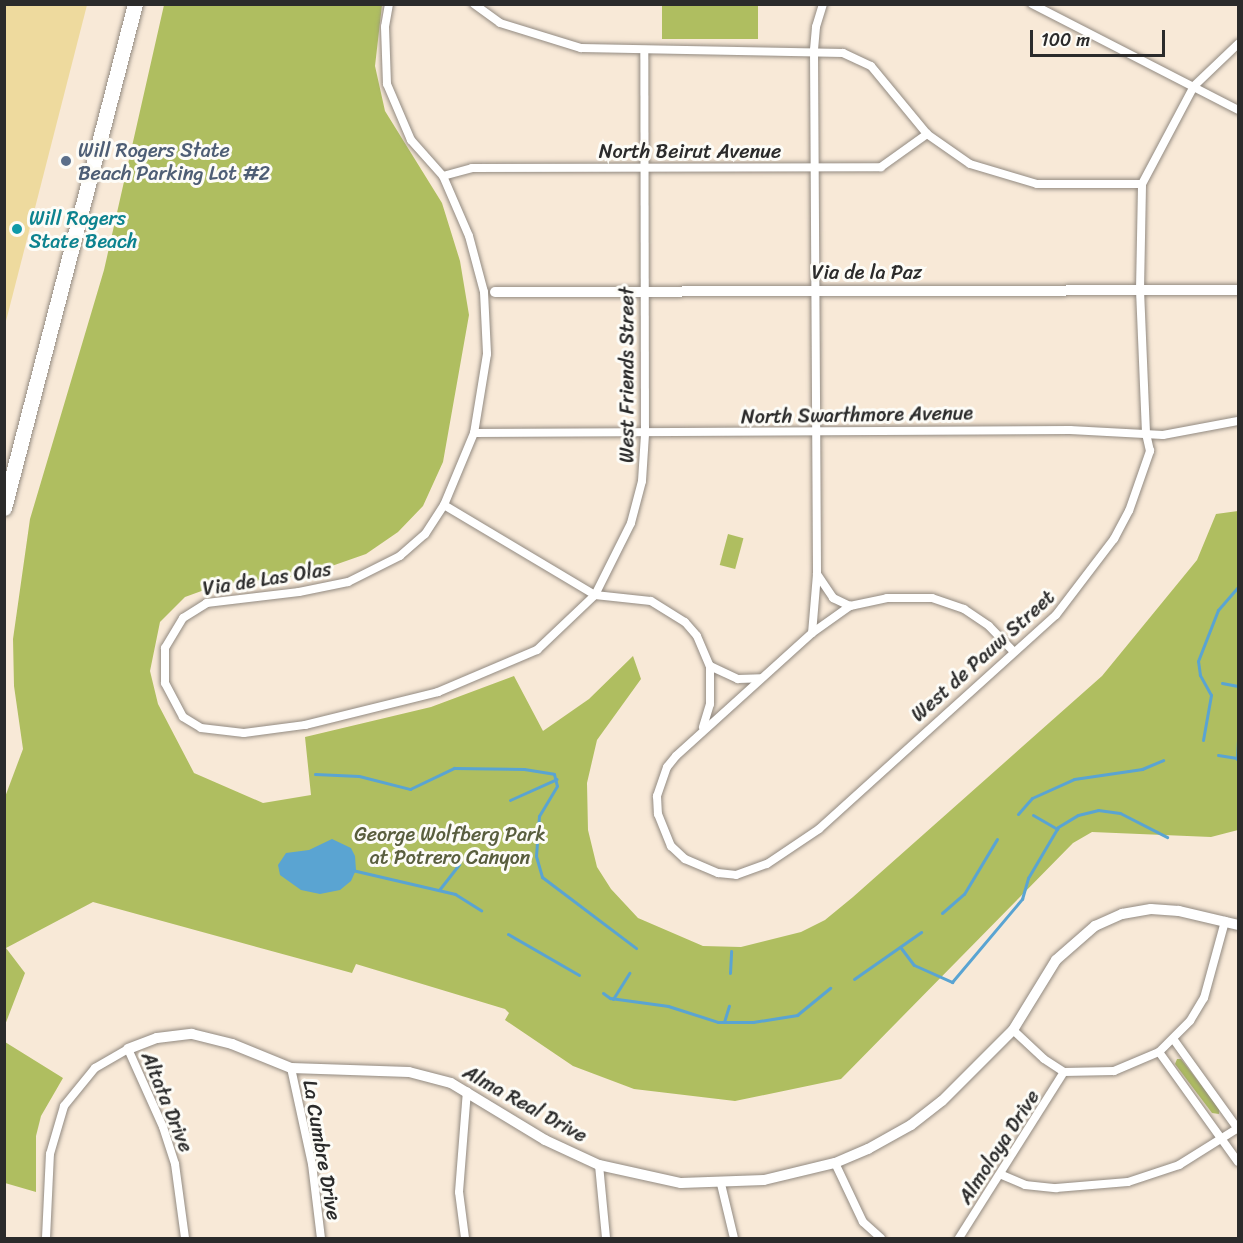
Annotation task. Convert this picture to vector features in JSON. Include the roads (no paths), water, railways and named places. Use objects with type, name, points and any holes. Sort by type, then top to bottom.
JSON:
[{"type":"highway","points":[[4,508],[135,4]]},
{"type":"street","name":"Via de Las Olas","points":[[165,683],[165,648],[183,618],[195,608],[226,599],[298,592],[348,582],[379,570],[425,534],[444,506],[474,433],[487,354],[484,292],[469,236],[443,176],[411,140],[387,84],[385,27],[389,4]]},
{"type":"street","points":[[474,4],[500,23],[556,44],[644,52],[814,50],[843,53],[871,66],[927,134],[970,164],[1010,179],[1037,184],[1142,184]]},
{"type":"street","points":[[812,633],[817,574],[814,50],[816,27],[823,4]]},
{"type":"street","points":[[1032,4],[1239,110]]},
{"type":"street","points":[[1150,451],[1146,433],[1140,290],[1142,184],[1194,86],[1239,44]]},
{"type":"street","name":"West Friends Street","points":[[165,683],[183,717],[201,728],[244,734],[305,725],[438,692],[499,669],[537,650],[595,595],[631,523],[642,481],[645,434],[644,52]]},
{"type":"street","name":"North Beirut Avenue","points":[[443,176],[472,168],[881,166],[927,134]]},
{"type":"street","name":"Via de la Paz","points":[[495,292],[1239,290]]},
{"type":"street","name":"North Swarthmore Avenue","points":[[474,433],[815,432],[1146,433],[1163,435],[1239,420]]},
{"type":"street","points":[[1150,451],[1163,435]]},
{"type":"street","name":"West de Pauw Street","points":[[850,606],[812,633],[703,729],[667,767],[657,796],[658,813],[672,846],[685,859],[701,868],[736,875],[791,851],[819,829],[1013,651],[1056,615],[1104,554],[1129,511],[1150,451]]},
{"type":"street","points":[[444,506],[595,595],[651,601],[671,611],[697,636],[712,668],[710,704],[703,729]]},
{"type":"street","points":[[817,574],[833,598],[850,606],[887,598],[932,598],[964,609],[989,626],[1013,651]]},
{"type":"street","points":[[712,668],[738,679],[762,678]]},
{"type":"street","name":"Alma Real Drive","points":[[128,1049],[157,1038],[192,1034],[232,1044],[291,1068],[410,1072],[467,1091],[545,1140],[599,1165],[642,1177],[721,1184],[764,1180],[835,1163],[911,1125],[942,1101],[1013,1030],[1056,960],[1095,926],[1122,914],[1151,909],[1179,911],[1239,925]]},
{"type":"street","points":[[1013,1030],[1044,1059],[1064,1072],[1114,1071],[1159,1052],[1174,1040],[1204,998],[1225,921]]},
{"type":"street","points":[[1002,1175],[1025,1185],[1056,1188],[1128,1182],[1179,1165],[1238,1128],[1174,1040]]},
{"type":"street","points":[[46,1239],[50,1154],[64,1106],[95,1068],[128,1049]]},
{"type":"street","name":"Altata Drive","points":[[128,1049],[163,1127],[175,1164],[185,1239]]},
{"type":"street","points":[[1159,1052],[1239,1162]]},
{"type":"street","name":"La Cumbre Drive","points":[[291,1068],[312,1164],[321,1239]]},
{"type":"street","name":"Almoloya Drive","points":[[959,1239],[1002,1175],[1064,1072]]},
{"type":"street","points":[[465,1239],[459,1191],[467,1091]]},
{"type":"street","points":[[835,1163],[863,1222],[881,1239]]},
{"type":"street","points":[[599,1165],[606,1239]]},
{"type":"street","points":[[721,1184],[734,1239]]},
{"type":"water","points":[[332,839],[351,848],[355,856],[356,870],[351,881],[340,890],[320,894],[301,890],[280,875],[278,865],[286,853],[309,850]]},
{"type":"waterway","points":[[1203,740],[1211,695],[1200,675],[1198,661],[1218,610],[1238,587]]},
{"type":"waterway","points":[[1222,683],[1238,686]]},
{"type":"waterway","points":[[1237,759],[1238,737]]},
{"type":"waterway","points":[[1218,755],[1237,758]]},
{"type":"waterway","points":[[1018,814],[1032,798],[1074,779],[1142,769],[1163,760]]},
{"type":"waterway","points":[[315,774],[359,776],[410,789],[454,768],[524,769],[554,774],[557,786],[539,816],[536,856],[542,877],[636,948]]},
{"type":"waterway","points":[[510,800],[557,779]]},
{"type":"waterway","points":[[901,948],[914,965],[952,982],[1022,899],[1028,878],[1058,827],[1078,815],[1098,810],[1120,813],[1167,837]]},
{"type":"waterway","points":[[1033,815],[1057,829]]},
{"type":"waterway","points":[[942,913],[964,894],[997,839]]},
{"type":"waterway","points":[[439,890],[459,864]]},
{"type":"waterway","points":[[352,870],[455,894],[481,910]]},
{"type":"waterway","points":[[854,979],[921,932]]},
{"type":"waterway","points":[[508,934],[579,975]]},
{"type":"waterway","points":[[730,973],[731,951]]},
{"type":"waterway","points":[[613,999],[629,973]]},
{"type":"waterway","points":[[603,993],[610,998],[668,1006],[718,1022],[753,1022],[797,1015],[830,988]]},
{"type":"waterway","points":[[724,1022],[729,1006]]},
{"type":"place","name":"Will Rogers State Beach Parking Lot #2","points":[[66,161]]},
{"type":"place","name":"Will Rogers State Beach","points":[[17,229]]},
{"type":"park label","name":"George Wolfberg Park at Potrero Canyon","points":[[450,846]]}]
